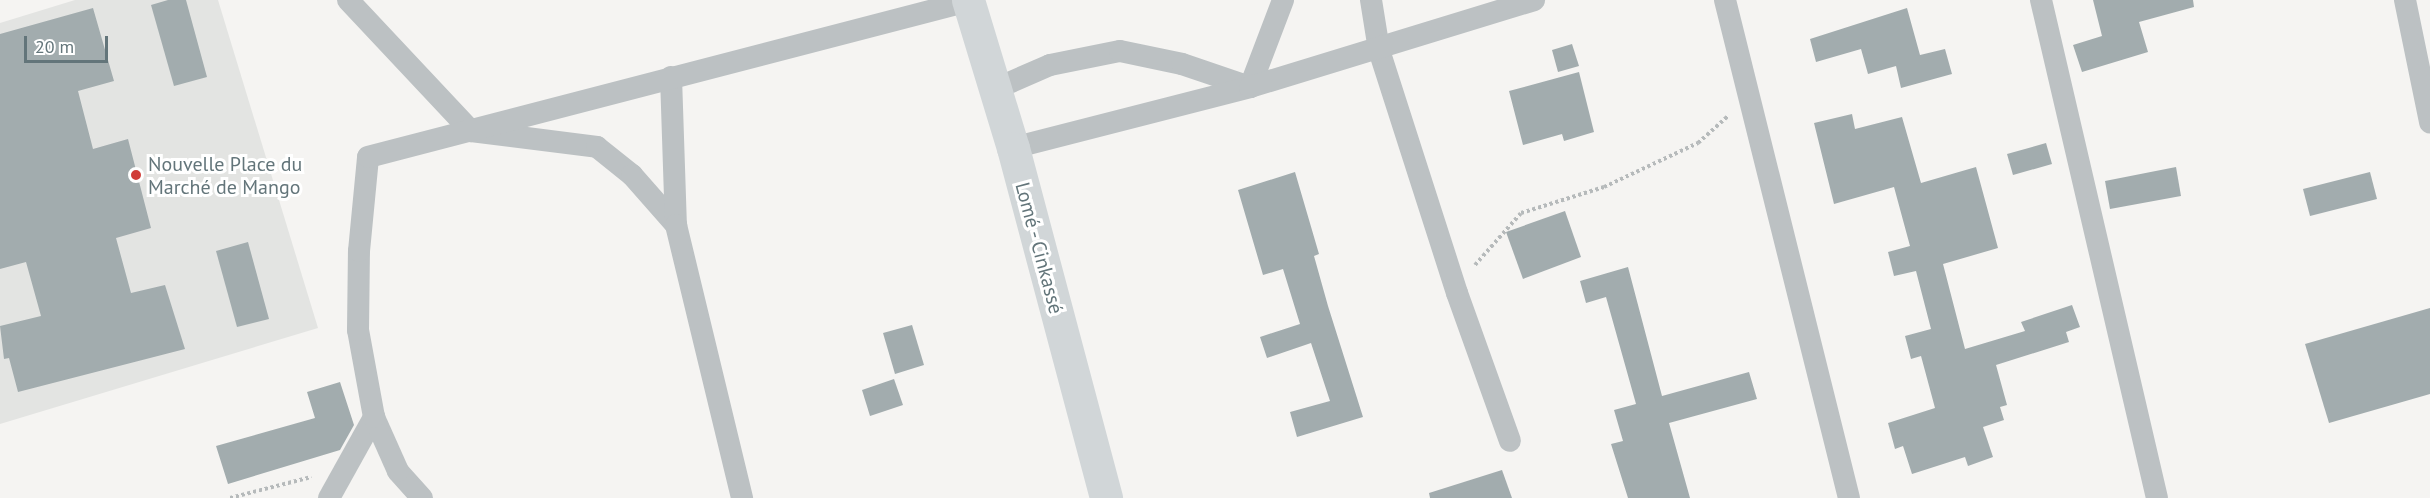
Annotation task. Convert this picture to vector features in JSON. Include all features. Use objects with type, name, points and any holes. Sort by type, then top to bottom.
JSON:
[{"type":"highway","name":"Lomé - Cinkassé","points":[[968,0],[1012,148],[1106,498]]},
{"type":"street","points":[[348,0],[471,131],[597,147],[632,176],[676,225]]},
{"type":"street","points":[[422,498],[398,471],[374,417],[358,330],[359,251],[368,157],[968,0]]},
{"type":"street","points":[[1250,87],[1283,0]]},
{"type":"street","points":[[1371,0],[1379,50],[1457,293],[1510,441]]},
{"type":"street","points":[[1012,148],[1250,87],[1379,50],[1534,0]]},
{"type":"street","points":[[1725,0],[1751,96],[1849,498]]},
{"type":"street","points":[[2041,0],[2157,498]]},
{"type":"street","points":[[2405,0],[2430,122]]},
{"type":"street","points":[[995,89],[1050,65],[1120,51],[1182,64],[1250,87]]},
{"type":"street","points":[[671,77],[676,225],[742,498]]},
{"type":"street","points":[[329,498],[349,467],[374,417]]},
{"type":"path","points":[[1457,293],[1483,251],[1521,213],[1604,187],[1698,143],[1751,96]]},
{"type":"path","points":[[230,498],[349,467]]},
{"type":"shaded area","name":"Nouvelle Place du Marché de Mango","points":[[75,0],[218,0],[318,328],[0,424],[0,23]]},
{"type":"building","points":[[168,0],[186,0],[207,77],[174,86],[151,5]]},
{"type":"building","points":[[2093,0],[2193,0],[2194,7],[2139,22],[2148,52],[2082,72],[2073,45],[2102,36]]},
{"type":"building","points":[[93,8],[114,81],[78,91],[93,149],[128,139],[151,228],[116,238],[131,293],[165,285],[185,349],[18,392],[9,358],[4,359],[0,326],[41,316],[26,262],[0,269],[0,34]]},
{"type":"building","points":[[1907,8],[1920,55],[1945,49],[1952,74],[1901,88],[1896,66],[1868,74],[1861,49],[1816,62],[1810,39]]},
{"type":"building","points":[[1572,44],[1579,66],[1558,72],[1552,50]]},
{"type":"building","points":[[1579,72],[1594,132],[1564,141],[1562,134],[1523,145],[1509,91]]},
{"type":"building","points":[[1852,114],[1855,129],[1902,117],[1921,183],[1976,167],[1998,248],[1943,264],[1965,349],[2025,331],[2021,322],[2072,305],[2080,327],[2066,332],[2069,342],[1996,365],[2007,405],[2000,407],[2004,420],[1983,427],[1993,457],[1968,466],[1965,457],[1912,474],[1903,446],[1895,449],[1888,423],[1935,408],[1921,356],[1911,359],[1905,336],[1931,329],[1916,271],[1894,276],[1888,252],[1910,246],[1894,187],[1834,204],[1814,123]]},
{"type":"building","points":[[2046,143],[2052,164],[2013,175],[2007,154]]},
{"type":"building","points":[[2176,167],[2181,196],[2110,209],[2105,181]]},
{"type":"building","points":[[1295,172],[1319,254],[1314,256],[1363,417],[1297,437],[1290,412],[1330,401],[1311,343],[1267,358],[1260,337],[1300,324],[1283,269],[1263,275],[1238,190]]},
{"type":"building","points":[[2370,172],[2377,199],[2310,216],[2303,189]]},
{"type":"building","points":[[1565,211],[1581,257],[1523,279],[1506,232]]},
{"type":"building","points":[[248,242],[269,319],[237,327],[216,251]]},
{"type":"building","points":[[1628,267],[1662,396],[1749,372],[1757,399],[1669,423],[1690,498],[1628,498],[1611,444],[1623,441],[1614,410],[1636,404],[1606,297],[1586,303],[1580,281]]},
{"type":"building","points":[[2430,308],[2430,394],[2329,423],[2305,344]]},
{"type":"building","points":[[912,325],[924,365],[895,374],[883,333]]},
{"type":"building","points":[[894,379],[903,405],[870,416],[862,390]]},
{"type":"building","points":[[340,382],[354,425],[340,450],[228,484],[216,446],[315,418],[307,392]]},
{"type":"building","points":[[1502,470],[1512,498],[1430,498],[1429,493]]},
{"type":"place","name":"Nouvelle Place du Marché de Mango","points":[[136,175]]}]
